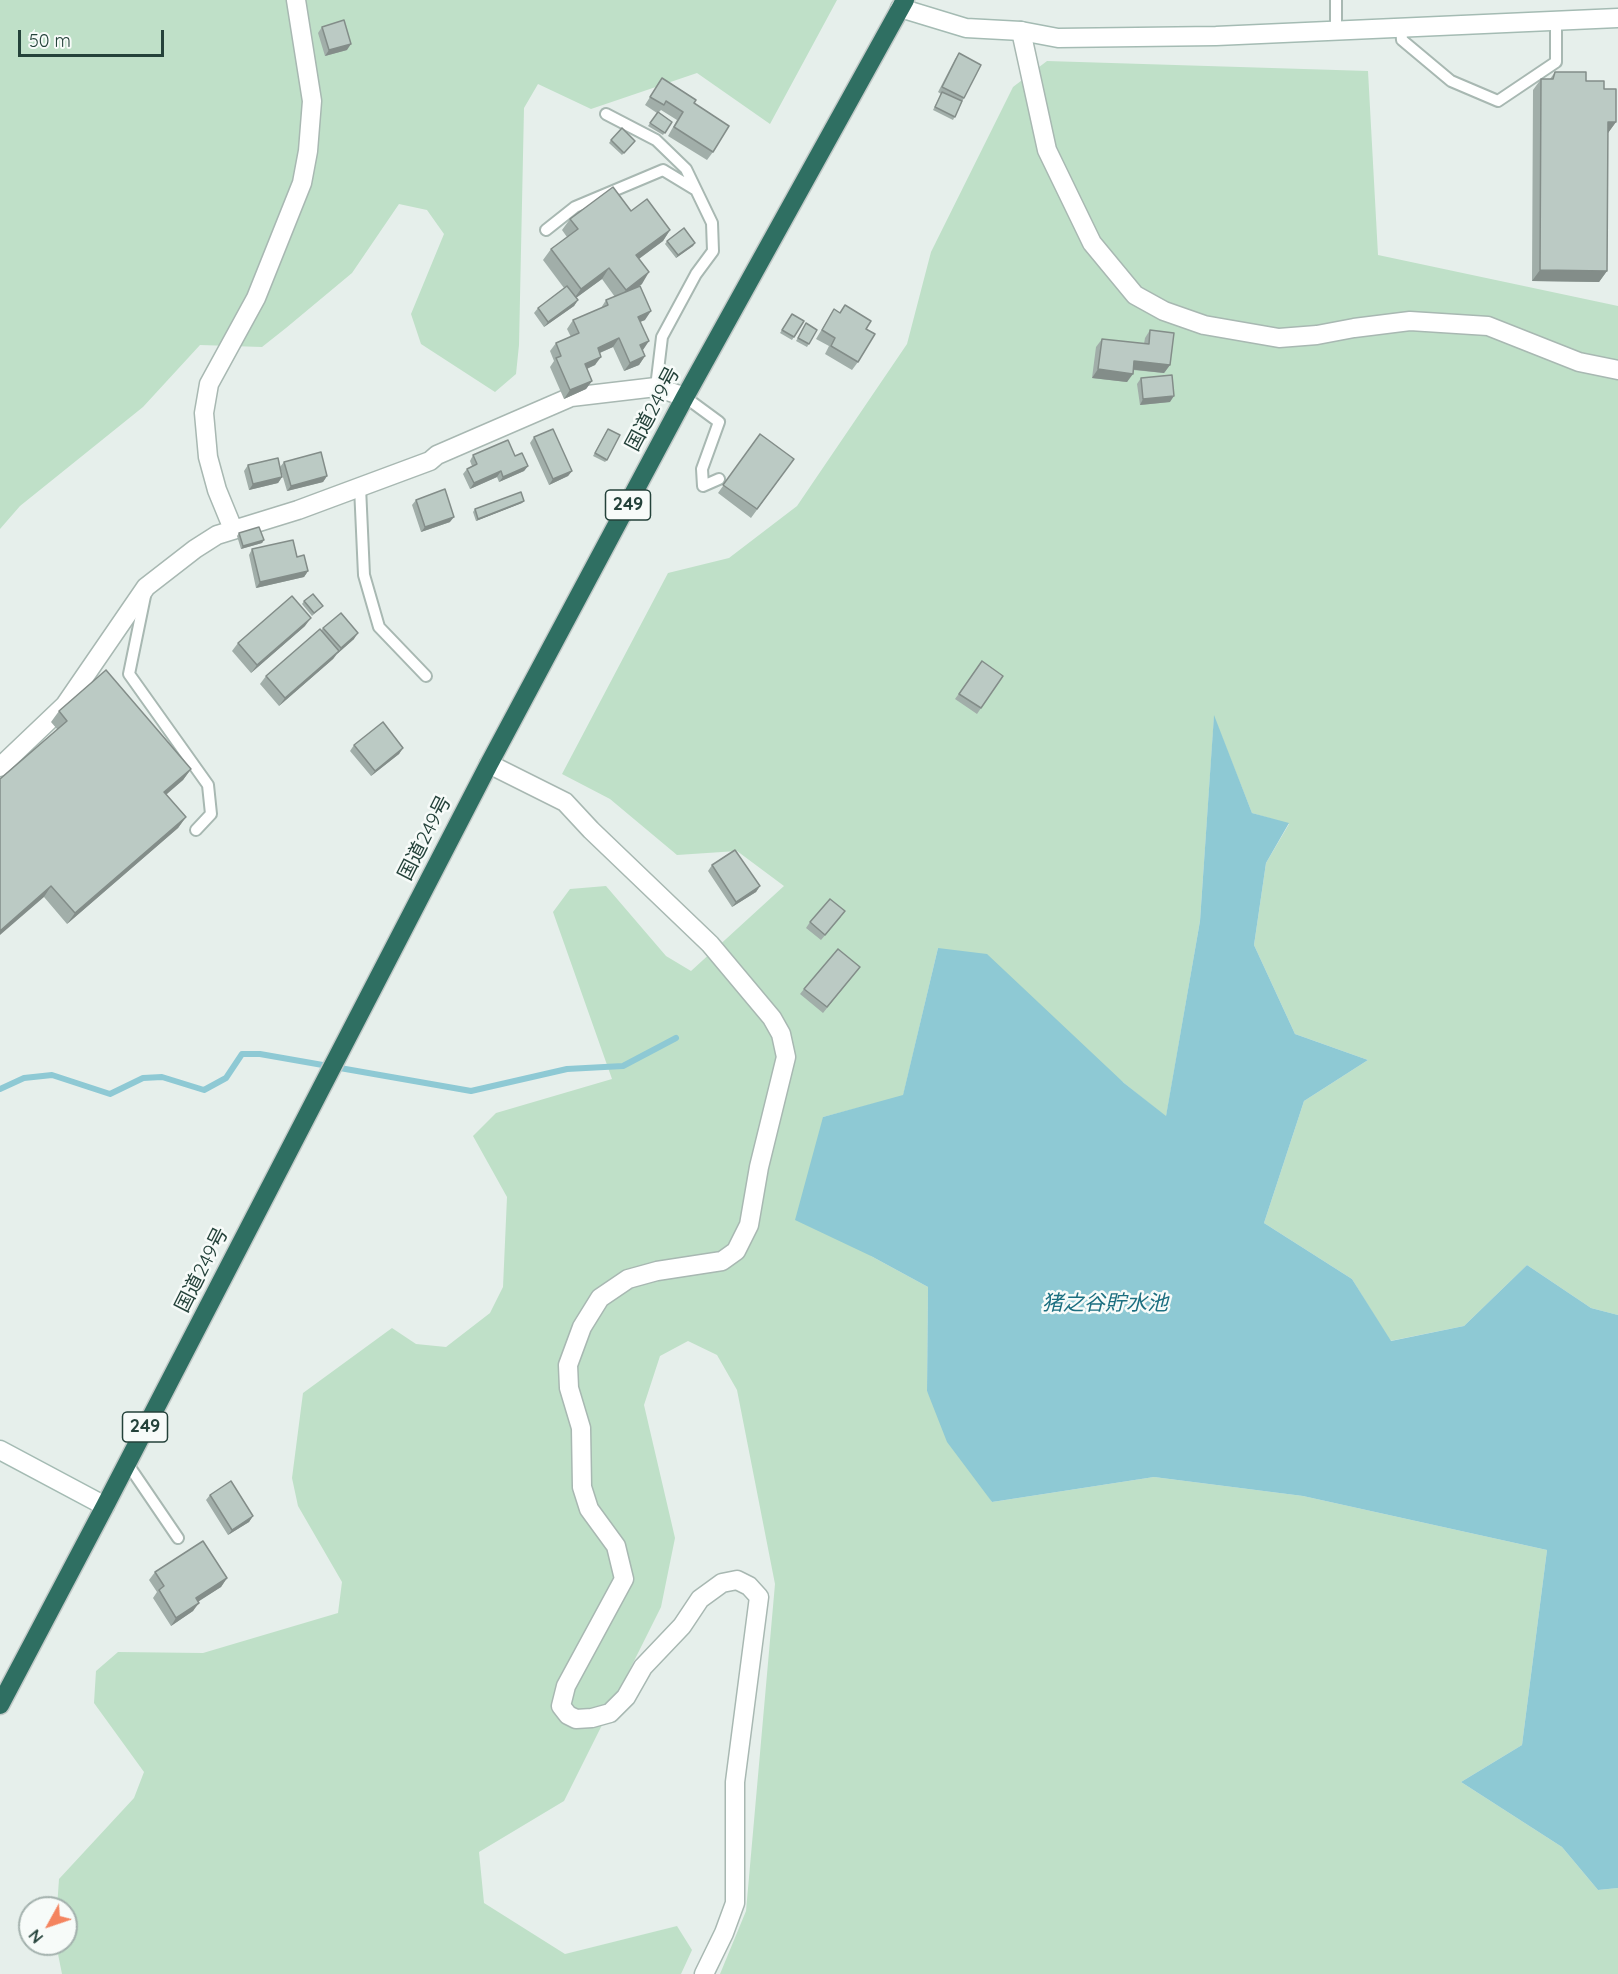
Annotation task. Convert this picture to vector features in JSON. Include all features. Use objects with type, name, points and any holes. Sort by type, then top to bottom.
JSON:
[{"type":"highway","name":"国道249号","points":[[0,1705],[489,764],[684,397],[902,4]]},
{"type":"street","points":[[233,529],[217,490],[208,457],[204,412],[209,384],[256,298],[302,183],[308,151],[312,101],[296,0]]},
{"type":"street","points":[[902,4],[966,28],[1021,31],[1058,38],[1216,36],[1618,18]]},
{"type":"street","points":[[1021,31],[1047,150],[1092,243],[1136,295],[1164,311],[1204,325],[1279,338],[1317,335],[1410,321],[1488,327],[1579,362],[1618,370]]},
{"type":"street","points":[[0,767],[65,705],[146,587],[217,535],[298,510],[430,460],[572,397],[656,387],[684,397]]},
{"type":"street","points":[[489,764],[565,802],[591,830],[710,944],[772,1018],[781,1034],[786,1057],[759,1167],[749,1225],[736,1251],[722,1261],[628,1279],[600,1298],[582,1327],[568,1365],[569,1388],[581,1428],[582,1486],[589,1509],[616,1546],[624,1579],[566,1686],[561,1706],[568,1715],[576,1719],[610,1713],[626,1697],[643,1666],[682,1626],[700,1599],[722,1582],[736,1580],[749,1586],[759,1597],[735,1782],[735,1903],[724,1933],[704,1974]]},
{"type":"street","points":[[0,1450],[105,1506]]},
{"type":"lane","points":[[1336,0],[1336,30]]},
{"type":"lane","points":[[1401,27],[1402,40],[1451,81],[1498,101],[1556,62],[1556,20]]},
{"type":"lane","points":[[606,114],[656,140],[686,169],[712,223],[713,251],[696,274],[662,336],[656,387]]},
{"type":"lane","points":[[546,230],[575,207],[663,170],[697,190]]},
{"type":"lane","points":[[684,397],[718,422],[702,469],[703,486],[719,479]]},
{"type":"lane","points":[[360,487],[364,575],[379,627],[426,676]]},
{"type":"lane","points":[[146,587],[129,674],[208,785],[212,814],[196,830]]},
{"type":"lane","points":[[127,1462],[178,1538]]},
{"type":"green space","points":[[0,0],[837,0],[770,124],[697,73],[591,109],[538,84],[524,108],[519,345],[516,374],[495,392],[421,344],[411,314],[444,234],[427,210],[399,204],[352,273],[286,328],[262,347],[200,345],[143,407],[20,506],[0,529]]},
{"type":"green space","points":[[1047,61],[1368,71],[1378,255],[1618,306],[1618,1315],[1591,1308],[1527,1265],[1464,1326],[1390,1341],[1352,1279],[1264,1223],[1304,1101],[1368,1060],[1295,1034],[1254,945],[1266,863],[1289,824],[1252,813],[1214,717],[1200,921],[1166,1117],[1124,1083],[938,948],[903,1096],[823,1117],[871,1256],[928,1287],[927,1391],[992,1502],[1154,1477],[1303,1496],[1547,1550],[1522,1745],[1461,1782],[1562,1847],[1598,1890],[1618,1888],[1618,1974],[720,1974],[746,1911],[775,1584],[737,1390],[717,1355],[688,1341],[660,1356],[644,1405],[675,1538],[661,1607],[564,1801],[479,1852],[484,1903],[565,1954],[677,1926],[692,1950],[681,1974],[62,1974],[58,1956],[78,1956],[78,1896],[58,1896],[59,1879],[134,1798],[144,1772],[94,1703],[96,1671],[118,1652],[203,1653],[338,1613],[342,1582],[298,1506],[292,1478],[303,1393],[392,1328],[416,1344],[446,1347],[490,1313],[503,1287],[507,1197],[473,1136],[496,1113],[612,1079],[553,912],[570,889],[606,886],[666,956],[691,971],[784,886],[737,851],[677,855],[610,799],[562,774],[668,573],[729,558],[797,506],[907,344],[931,252],[1013,87]]},
{"type":"water","name":"猪之谷貯水池","points":[[1214,715],[1252,813],[1289,823],[1266,863],[1254,945],[1295,1034],[1368,1060],[1304,1101],[1264,1223],[1352,1279],[1391,1341],[1464,1326],[1527,1265],[1591,1308],[1618,1315],[1618,1888],[1598,1890],[1562,1847],[1461,1782],[1522,1745],[1547,1550],[1303,1496],[1154,1477],[992,1502],[947,1442],[927,1391],[928,1287],[871,1256],[795,1220],[823,1117],[903,1095],[938,948],[987,954],[1124,1083],[1166,1116],[1200,921]]},
{"type":"building","points":[[344,20],[351,44],[329,50],[322,27]]},
{"type":"building","points":[[959,53],[981,65],[964,98],[942,87]]},
{"type":"building","points":[[1555,72],[1586,72],[1586,81],[1604,81],[1604,89],[1616,89],[1616,122],[1608,122],[1607,271],[1540,270],[1541,79],[1553,79]]},
{"type":"building","points":[[662,78],[696,100],[694,103],[729,126],[713,152],[674,127],[683,112],[666,101],[664,105],[650,97]]},
{"type":"building","points":[[942,92],[962,101],[955,117],[935,107]]},
{"type":"building","points":[[658,112],[672,122],[665,133],[650,123]]},
{"type":"building","points":[[622,128],[635,141],[624,153],[611,140]]},
{"type":"building","points":[[613,187],[631,211],[647,199],[670,230],[636,255],[649,272],[626,290],[609,268],[581,289],[551,249],[578,229],[570,219]]},
{"type":"building","points":[[684,228],[695,243],[678,255],[667,241]]},
{"type":"building","points":[[567,286],[578,300],[548,322],[538,308]]},
{"type":"building","points":[[640,286],[651,311],[638,317],[649,341],[640,345],[645,356],[630,363],[619,338],[598,348],[601,357],[585,364],[592,381],[570,390],[556,358],[561,356],[556,343],[579,333],[573,320],[608,305],[606,300]]},
{"type":"building","points":[[845,305],[871,321],[866,329],[875,334],[858,362],[831,346],[835,338],[822,330],[834,309],[840,313]]},
{"type":"building","points":[[792,314],[804,321],[794,337],[782,330]]},
{"type":"building","points":[[806,323],[817,330],[809,344],[798,338]]},
{"type":"building","points":[[1150,330],[1174,333],[1170,365],[1134,361],[1133,374],[1098,369],[1102,339],[1149,344]]},
{"type":"building","points":[[1172,375],[1174,396],[1143,399],[1141,378]]},
{"type":"building","points":[[553,429],[572,471],[553,479],[534,437]]},
{"type":"building","points":[[608,429],[620,435],[607,460],[595,453]]},
{"type":"building","points":[[760,434],[794,459],[757,509],[723,485]]},
{"type":"building","points":[[508,440],[515,456],[522,453],[528,466],[503,477],[501,471],[474,483],[467,469],[477,464],[473,455]]},
{"type":"building","points":[[321,452],[327,476],[291,486],[284,462]]},
{"type":"building","points":[[278,458],[282,477],[253,484],[248,465]]},
{"type":"building","points":[[445,489],[454,517],[425,527],[416,500]]},
{"type":"building","points":[[521,492],[524,501],[478,519],[475,509]]},
{"type":"building","points":[[259,527],[264,540],[243,546],[239,533]]},
{"type":"building","points":[[293,540],[297,557],[304,555],[308,571],[260,582],[252,549]]},
{"type":"building","points":[[313,594],[323,606],[314,613],[304,601]]},
{"type":"building","points":[[292,596],[311,618],[257,665],[238,643]]},
{"type":"building","points":[[341,613],[358,633],[341,648],[323,628]]},
{"type":"building","points":[[320,629],[339,651],[285,698],[266,676]]},
{"type":"building","points":[[982,661],[1003,676],[981,708],[959,694]]},
{"type":"building","points":[[106,670],[191,769],[164,792],[186,817],[75,913],[51,886],[0,931],[0,779],[67,721],[59,711]]},
{"type":"building","points":[[383,722],[403,748],[375,771],[354,745]]},
{"type":"building","points":[[735,850],[760,886],[736,902],[712,865]]},
{"type":"building","points":[[830,899],[845,911],[825,935],[810,922]]},
{"type":"building","points":[[838,949],[860,967],[827,1007],[804,989]]},
{"type":"building","points":[[231,1481],[253,1516],[232,1530],[210,1495]]},
{"type":"building","points":[[203,1541],[227,1578],[196,1598],[199,1603],[176,1618],[159,1590],[164,1586],[155,1572]]},
{"type":"waterway","points":[[0,1089],[24,1078],[52,1075],[110,1094],[143,1078],[162,1077],[204,1090],[226,1078],[242,1054],[260,1054],[471,1091],[567,1069],[623,1066],[676,1038]]}]
